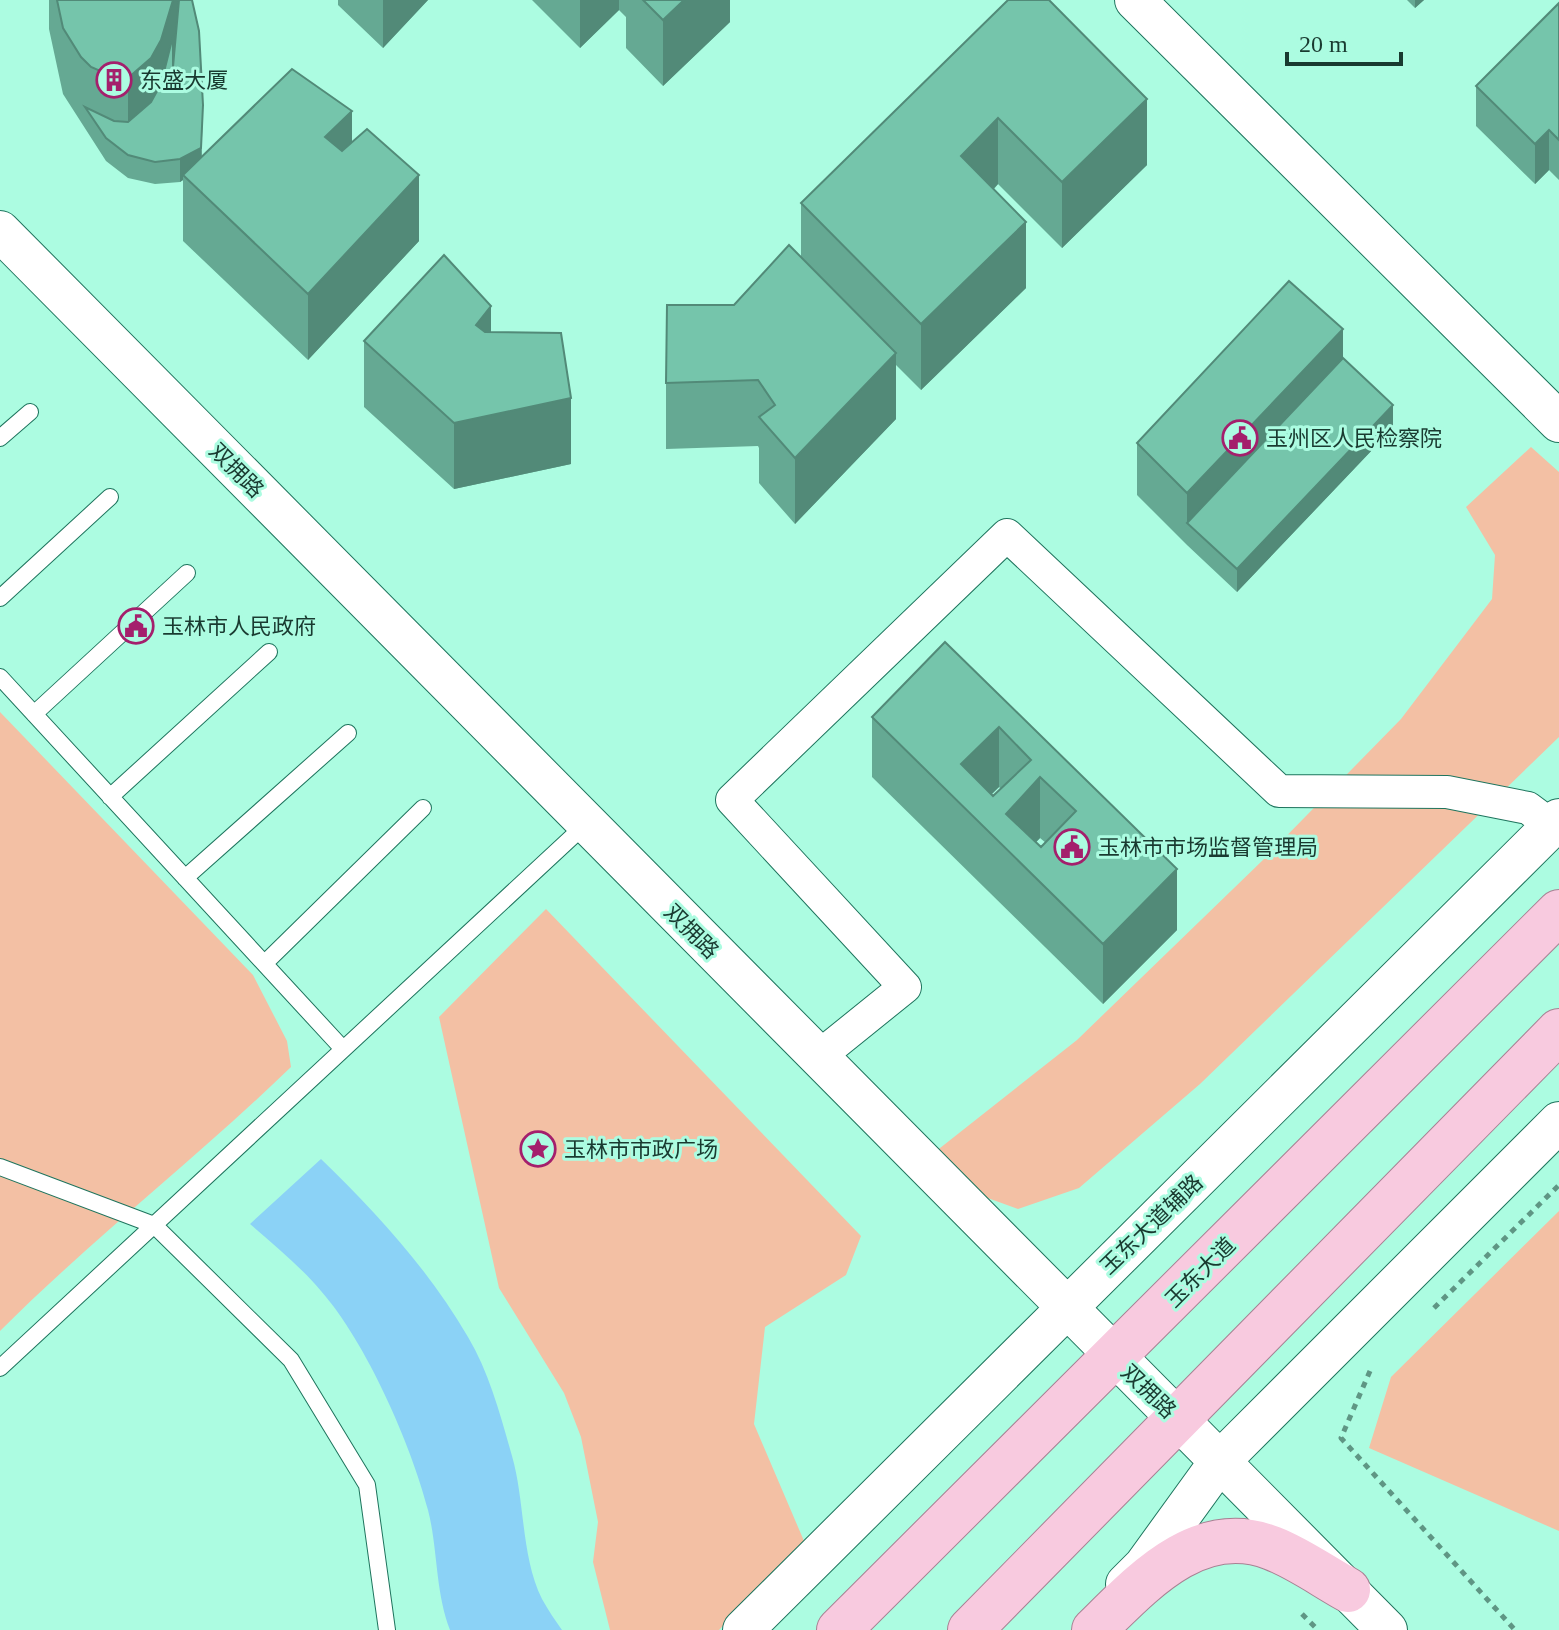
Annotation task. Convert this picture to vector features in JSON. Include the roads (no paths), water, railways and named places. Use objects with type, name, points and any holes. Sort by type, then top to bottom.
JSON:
[{"type":"main road","name":"玉东大道","points":[[839,1630],[1559,912]]},
{"type":"main road","points":[[970,1630],[1559,1031]]},
{"type":"main road","points":[[1094,1630],[1175,1556],[1214,1541],[1271,1547],[1348,1590]]},
{"type":"street","points":[[1135,0],[1559,422]]},
{"type":"street","name":"双拥路","points":[[0,231],[1387,1630]]},
{"type":"street","points":[[817,1058],[905,987],[732,800],[1007,535],[1279,791],[1447,792],[1528,808],[1557,833]]},
{"type":"street","name":"玉东大道辅路","points":[[743,1630],[1064,1307],[1202,1176],[1494,883],[1557,833]]},
{"type":"street","points":[[1081,1630],[1144,1566],[1220,1461],[1559,1122]]},
{"type":"lane","points":[[0,438],[30,412]]},
{"type":"lane","points":[[0,598],[110,497]]},
{"type":"lane","points":[[34,714],[187,573]]},
{"type":"lane","points":[[110,797],[269,652]]},
{"type":"lane","points":[[0,677],[343,1049]]},
{"type":"lane","points":[[185,878],[348,733]]},
{"type":"lane","points":[[265,963],[423,808]]},
{"type":"lane","points":[[0,1368],[586,824]]},
{"type":"lane","points":[[0,1167],[154,1225],[291,1360],[367,1485],[387,1630]]},
{"type":"water","points":[[321,1159],[419,1265],[453,1312],[475,1351],[494,1395],[512,1456],[535,1583],[562,1630],[450,1630],[442,1600],[428,1510],[399,1425],[385,1395],[338,1312],[296,1264],[250,1224]]},
{"type":"place","name":"东盛大厦","points":[[114,80]]},
{"type":"place","name":"玉州区人民检察院","points":[[1240,438]]},
{"type":"place","name":"玉林市人民政府","points":[[136,626]]},
{"type":"place","name":"玉林市市场监督管理局","points":[[1072,847]]},
{"type":"place","name":"玉林市市政广场","points":[[538,1149]]}]
